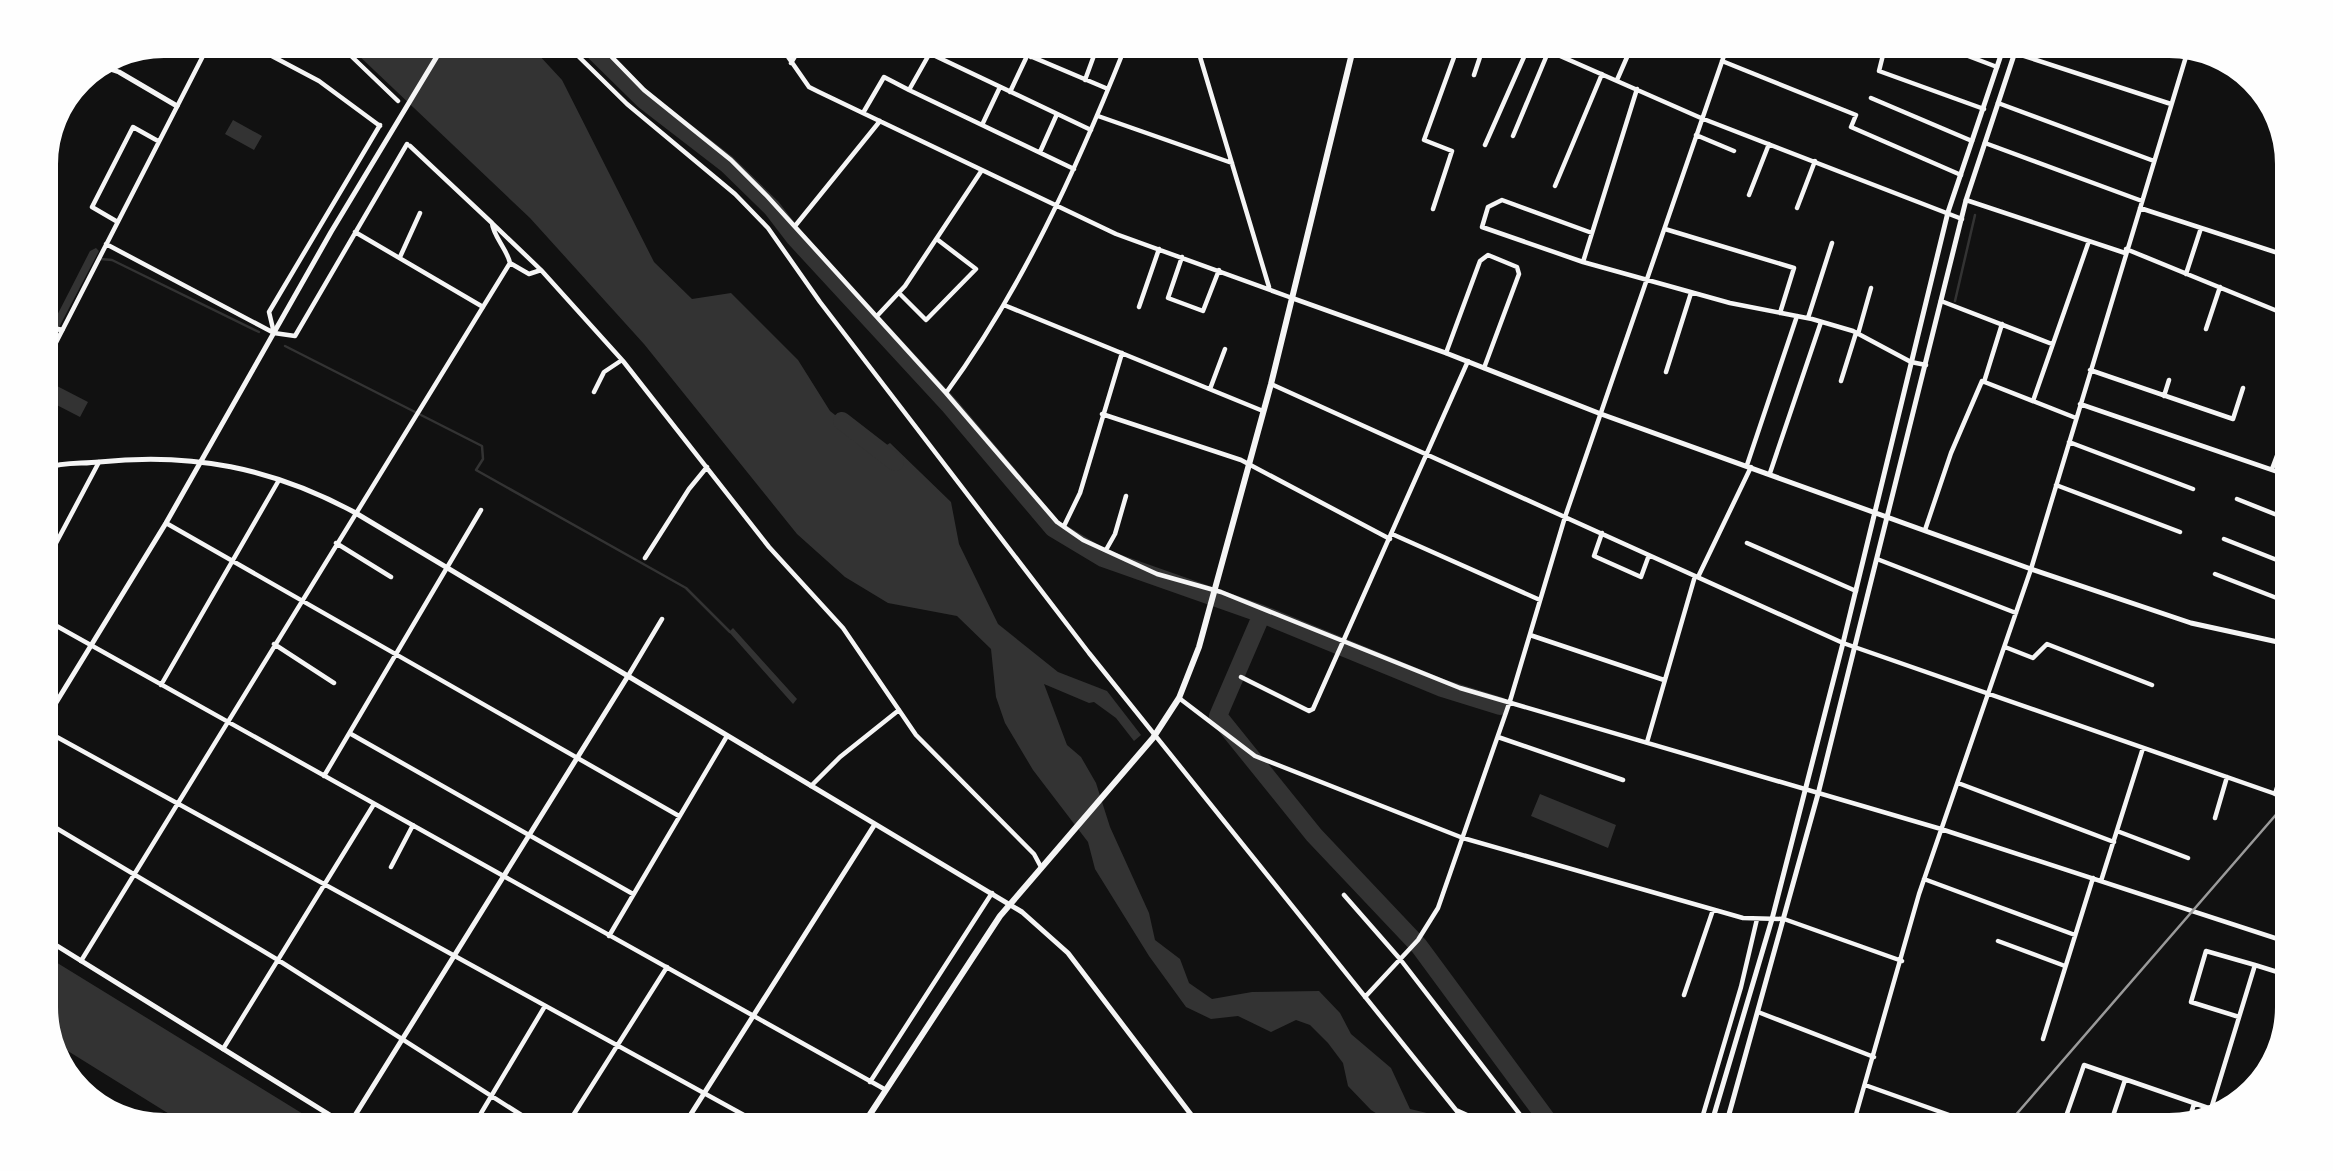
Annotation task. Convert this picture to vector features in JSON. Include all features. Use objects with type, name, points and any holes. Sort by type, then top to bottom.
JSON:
[{"type":"main road","points":[[871,1113],[1000,916],[1155,736],[1179,698],[1199,647],[1271,384],[1351,58]]},
{"type":"street","points":[[58,338],[202,58]]},
{"type":"street","points":[[274,333],[269,312],[380,126],[320,80],[276,58]]},
{"type":"street","points":[[353,58],[398,102]]},
{"type":"street","points":[[58,699],[166,523],[436,58]]},
{"type":"street","points":[[580,58],[627,104],[735,194],[768,228],[820,302],[1089,653],[1458,1113]]},
{"type":"street","points":[[613,58],[644,90],[731,160],[795,226],[1063,526],[1106,550],[1157,573],[1214,591],[1460,688],[1941,829],[2275,938]]},
{"type":"street","points":[[788,58],[809,87],[1116,234],[1468,361],[1601,415],[1770,473],[2031,569],[2191,623],[2275,641]]},
{"type":"street","points":[[791,63],[794,58]]},
{"type":"street","points":[[909,90],[927,58]]},
{"type":"street","points":[[942,58],[1091,130]]},
{"type":"street","points":[[1010,92],[1028,58]]},
{"type":"street","points":[[1034,58],[1108,89]]},
{"type":"street","points":[[1085,80],[1093,58]]},
{"type":"street","points":[[946,393],[1004,305],[1057,206],[1121,58]]},
{"type":"street","points":[[1200,58],[1269,288]]},
{"type":"street","points":[[1433,209],[1452,151],[1424,140],[1454,58]]},
{"type":"street","points":[[1474,75],[1480,58]]},
{"type":"street","points":[[1485,145],[1524,58]]},
{"type":"street","points":[[1513,136],[1546,58]]},
{"type":"street","points":[[1567,58],[1701,118],[1962,219]]},
{"type":"street","points":[[1616,80],[1626,58]]},
{"type":"street","points":[[1365,998],[1418,940],[1438,908],[1510,701],[1565,517],[1723,58]]},
{"type":"street","points":[[1882,58],[1879,71],[1984,109]]},
{"type":"street","points":[[1972,58],[1997,67]]},
{"type":"street","points":[[1715,1113],[1772,919],[1856,591],[1948,212],[2000,58]]},
{"type":"street","points":[[1729,1113],[1818,794],[1966,200],[2013,58]]},
{"type":"street","points":[[2030,58],[2171,104]]},
{"type":"street","points":[[1857,1113],[1924,879],[2031,569],[2185,59]]},
{"type":"street","points":[[1722,61],[1856,115],[1851,127],[1961,175]]},
{"type":"street","points":[[114,70],[177,106]]},
{"type":"street","points":[[1555,186],[1602,74]]},
{"type":"street","points":[[863,113],[884,76],[1074,169]]},
{"type":"street","points":[[982,125],[1000,87]]},
{"type":"street","points":[[1583,262],[1637,89]]},
{"type":"street","points":[[1871,98],[1973,142]]},
{"type":"street","points":[[1998,103],[2154,161]]},
{"type":"street","points":[[1040,152],[1057,114]]},
{"type":"street","points":[[1098,116],[1233,164]]},
{"type":"street","points":[[795,226],[880,121]]},
{"type":"street","points":[[116,221],[92,207],[133,127],[158,141]]},
{"type":"street","points":[[1696,135],[1734,151]]},
{"type":"street","points":[[1985,143],[2142,201]]},
{"type":"street","points":[[1749,195],[1769,144]]},
{"type":"street","points":[[106,244],[274,333],[295,336],[408,145],[541,270],[622,360],[769,547],[843,628],[916,735],[1034,854],[1042,868]]},
{"type":"street","points":[[1797,208],[1815,161]]},
{"type":"street","points":[[877,316],[899,293],[982,170]]},
{"type":"street","points":[[1592,233],[1502,200],[1489,207],[1482,227],[1648,282],[1821,321],[1857,334],[1911,362],[1926,365]]},
{"type":"street","points":[[1966,200],[2125,251],[2275,310]]},
{"type":"street","points":[[2140,208],[2275,252]]},
{"type":"street","points":[[400,257],[420,212]]},
{"type":"street","points":[[492,223],[510,263],[529,274],[541,270]]},
{"type":"street","points":[[2186,274],[2201,228]]},
{"type":"street","points":[[1665,229],[1794,268],[1780,313]]},
{"type":"street","points":[[355,232],[483,307]]},
{"type":"street","points":[[899,293],[926,320],[976,269],[937,240]]},
{"type":"street","points":[[2033,401],[2089,241]]},
{"type":"street","points":[[1808,318],[1832,243]]},
{"type":"street","points":[[1139,307],[1159,249]]},
{"type":"street","points":[[1446,353],[1480,261],[1488,255],[1517,267],[1519,274],[1484,368]]},
{"type":"street","points":[[1182,257],[1167,298],[1203,312],[1219,270]]},
{"type":"street","points":[[81,961],[226,720],[510,263]]},
{"type":"street","points":[[2206,329],[2220,287]]},
{"type":"street","points":[[1841,380],[1871,288]]},
{"type":"street","points":[[1666,372],[1691,293]]},
{"type":"street","points":[[1941,301],[2052,344]]},
{"type":"street","points":[[1004,305],[1263,411]]},
{"type":"street","points":[[1647,742],[1697,576],[1749,466],[1797,316]]},
{"type":"street","points":[[1770,473],[1821,321]]},
{"type":"street","points":[[1984,382],[2002,324]]},
{"type":"street","points":[[58,329],[62,330]]},
{"type":"street","points":[[1210,389],[1225,349]]},
{"type":"street","points":[[1063,526],[1080,493],[1122,353]]},
{"type":"street","points":[[594,392],[604,372],[622,360]]},
{"type":"street","points":[[1241,677],[1309,711],[1344,641],[1468,361]]},
{"type":"street","points":[[2090,370],[2233,419],[2243,388]]},
{"type":"street","points":[[2164,396],[2169,380]]},
{"type":"street","points":[[1925,530],[1979,383],[1984,382],[2076,418]]},
{"type":"street","points":[[1271,384],[1843,643],[2275,794]]},
{"type":"street","points":[[2080,404],[2275,471]]},
{"type":"street","points":[[1102,414],[1249,464],[1391,537],[1540,600]]},
{"type":"street","points":[[2069,442],[2193,489]]},
{"type":"street","points":[[58,467],[99,462],[202,460],[279,480],[325,497],[354,512],[992,893],[1035,922],[1068,953],[1189,1113]]},
{"type":"street","points":[[58,539],[99,462]]},
{"type":"street","points":[[2272,470],[2275,462]]},
{"type":"street","points":[[645,558],[689,489],[707,467]]},
{"type":"street","points":[[161,685],[279,480]]},
{"type":"street","points":[[2056,485],[2180,532]]},
{"type":"street","points":[[1106,550],[1115,534],[1126,496]]},
{"type":"street","points":[[2237,499],[2275,514]]},
{"type":"street","points":[[324,776],[481,510]]},
{"type":"street","points":[[166,523],[679,816]]},
{"type":"street","points":[[1601,533],[1594,556],[1641,577],[1649,555]]},
{"type":"street","points":[[2224,539],[2275,559]]},
{"type":"street","points":[[336,543],[391,577]]},
{"type":"street","points":[[1747,543],[1856,591]]},
{"type":"street","points":[[1877,559],[2016,613]]},
{"type":"street","points":[[2215,574],[2275,597]]},
{"type":"street","points":[[355,1113],[455,956],[662,619]]},
{"type":"street","points":[[58,627],[886,1090]]},
{"type":"street","points":[[1530,635],[1664,680]]},
{"type":"street","points":[[274,644],[334,683]]},
{"type":"street","points":[[2005,647],[2032,658],[2047,644],[2152,685]]},
{"type":"street","points":[[1179,698],[1255,756],[1463,838],[1713,909],[1757,919],[1784,919],[1902,961]]},
{"type":"street","points":[[811,786],[840,757],[899,710]]},
{"type":"street","points":[[351,734],[633,894]]},
{"type":"street","points":[[609,936],[727,736]]},
{"type":"street","points":[[1497,737],[1623,780]]},
{"type":"street","points":[[58,738],[739,1113]]},
{"type":"street","points":[[2102,881],[2143,748]]},
{"type":"street","points":[[2215,818],[2227,777]]},
{"type":"street","points":[[1958,783],[2114,842]]},
{"type":"street","points":[[223,1049],[374,804]]},
{"type":"street","points":[[692,1113],[875,824]]},
{"type":"street","points":[[391,867],[413,825]]},
{"type":"street","points":[[58,830],[132,876],[278,960],[517,1113]]},
{"type":"street","points":[[2117,831],[2188,858]]},
{"type":"street","points":[[2043,1039],[2093,878]]},
{"type":"street","points":[[1924,879],[2075,935]]},
{"type":"street","points":[[870,1082],[992,893]]},
{"type":"street","points":[[1345,895],[1400,959],[1519,1113]]},
{"type":"street","points":[[1684,995],[1713,909]]},
{"type":"street","points":[[1704,1113],[1741,987],[1757,919]]},
{"type":"street","points":[[1998,941],[2065,966]]},
{"type":"street","points":[[58,947],[327,1113]]},
{"type":"street","points":[[2239,1017],[2192,1002],[2206,951],[2275,971]]},
{"type":"street","points":[[2213,1104],[2255,965]]},
{"type":"street","points":[[575,1113],[667,967]]},
{"type":"street","points":[[481,1113],[545,1006]]},
{"type":"street","points":[[1758,1012],[1874,1057]]},
{"type":"street","points":[[2067,1113],[2084,1065],[2205,1107]]},
{"type":"street","points":[[2113,1113],[2125,1080]]},
{"type":"street","points":[[1865,1085],[1944,1113]]},
{"type":"street","points":[[2192,1111],[2194,1104]]},
{"type":"street","points":[[1455,1110],[1462,1113]]},
{"type":"shaded area","points":[[361,58],[542,58],[562,80],[654,262],[692,299],[731,293],[798,360],[830,411],[879,450],[890,443],[951,502],[959,544],[998,624],[1058,672],[1107,691],[1141,735],[1134,741],[1116,718],[1094,702],[1089,703],[1044,684],[1067,745],[1081,757],[1096,783],[1110,827],[1149,913],[1155,940],[1180,959],[1189,983],[1212,999],[1252,992],[1319,991],[1340,1013],[1351,1034],[1391,1068],[1410,1109],[1427,1113],[1376,1113],[1371,1110],[1348,1086],[1343,1063],[1310,1025],[1296,1020],[1271,1032],[1238,1016],[1211,1019],[1186,1007],[1149,956],[1095,869],[1088,842],[1033,770],[1005,723],[996,697],[991,649],[957,616],[888,603],[845,577],[797,534],[644,344],[530,218]]},
{"type":"shaded area","points":[[233,120],[262,136],[254,150],[225,134]]},
{"type":"shaded area","points":[[96,248],[99,251],[58,329],[58,314],[90,251]]},
{"type":"shaded area","points":[[58,387],[88,402],[80,417],[58,406]]},
{"type":"shaded area","points":[[733,628],[797,699],[793,704],[729,632]]},
{"type":"shaded area","points":[[1540,794],[1616,825],[1608,848],[1531,816]]},
{"type":"shaded area","points":[[58,963],[301,1113],[168,1113],[67,1051],[58,1015]]},
{"type":"waterway","points":[[601,58],[644,100],[727,164],[772,208],[795,238],[950,406],[1053,528],[1103,558],[1262,614],[1442,688],[1500,706]]},
{"type":"waterway","points":[[1955,301],[1975,215]]},
{"type":"waterway","points":[[101,259],[112,260],[259,332]]},
{"type":"waterway","points":[[285,346],[482,446],[483,459],[476,470],[686,588],[730,632]]},
{"type":"waterway","points":[[842,421],[895,462]]},
{"type":"waterway","points":[[1262,614],[1218,716],[1314,835],[1419,946],[1542,1113]]},
{"type":"railway","points":[[2017,1113],[2275,816]]}]
